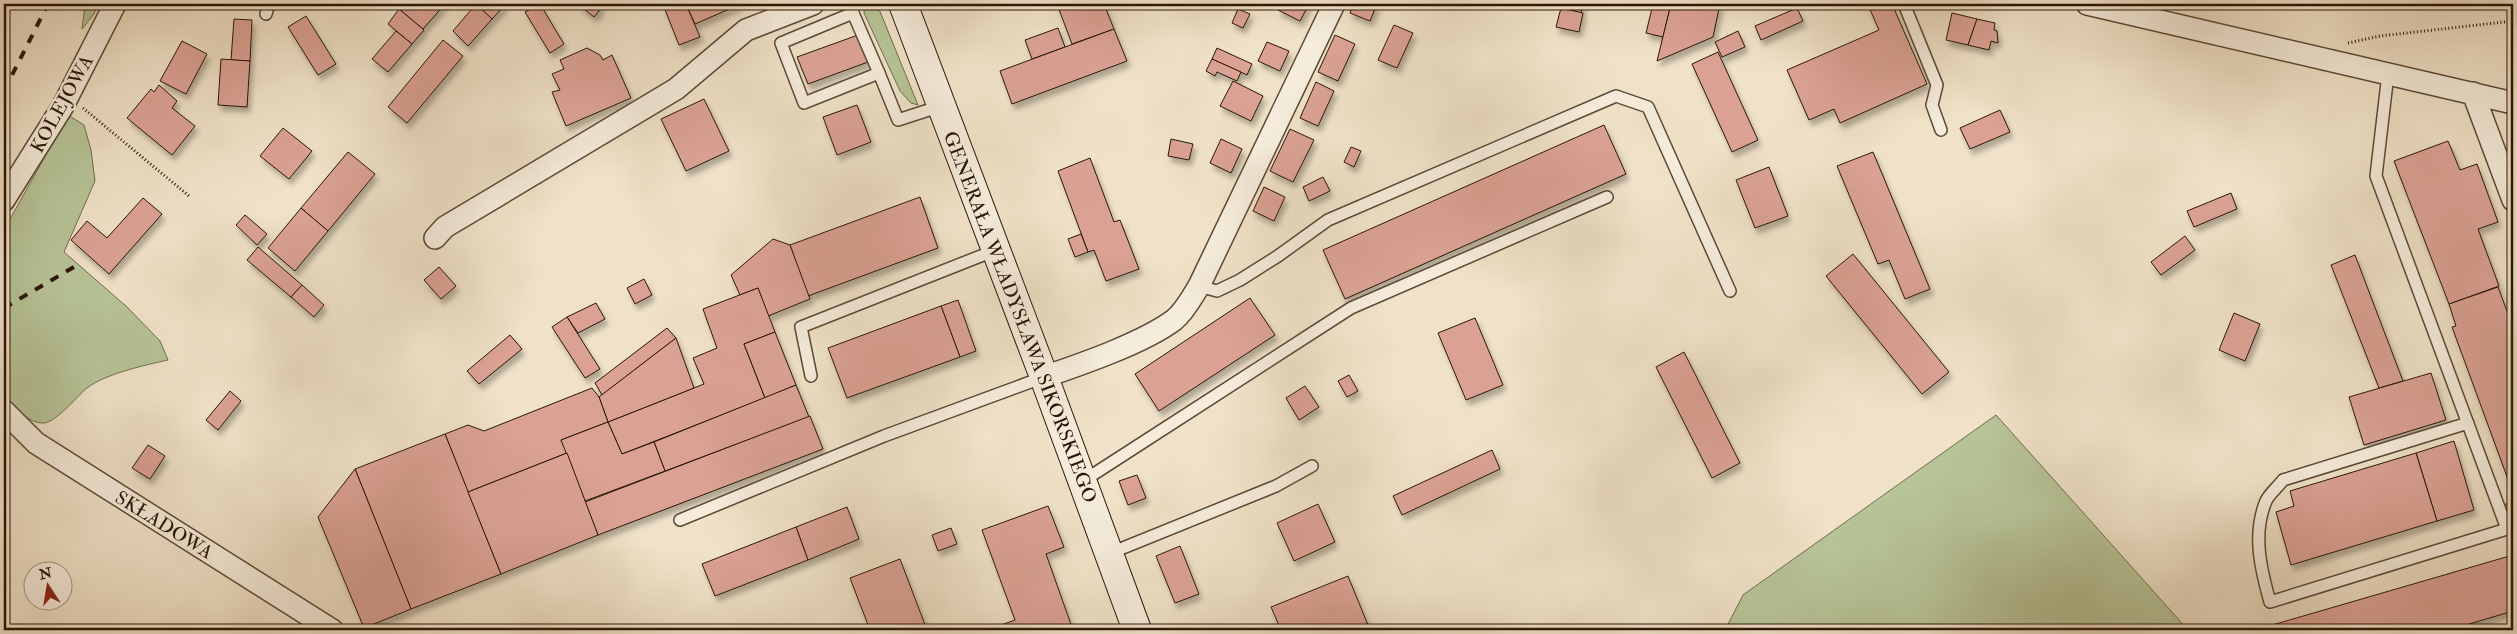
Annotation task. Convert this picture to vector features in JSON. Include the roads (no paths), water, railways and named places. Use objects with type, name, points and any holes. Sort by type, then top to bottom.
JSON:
[{"type":"main road","name":"GENERAŁA WŁADYSŁAWA SIKORSKIEGO","points":[[903,4],[1137,630]]},
{"type":"street","name":"KOLEJOWA","points":[[4,200],[15,186],[68,98],[115,4]]},
{"type":"street","points":[[436,238],[446,227],[676,89],[746,30],[813,4]]},
{"type":"street","points":[[1044,377],[1092,359],[1154,332],[1175,319],[1187,306],[1199,286],[1334,4]]},
{"type":"street","points":[[2087,4],[2513,103]]},
{"type":"street","points":[[2473,94],[2513,200]]},
{"type":"street","name":"SKŁADOWA","points":[[4,411],[36,443],[332,630]]},
{"type":"lane","points":[[1904,4],[1936,85],[1932,104],[1941,130]]},
{"type":"lane","points":[[879,73],[804,103],[781,43],[851,8],[879,73],[898,120],[941,106]]},
{"type":"lane","points":[[2388,74],[2376,176],[2468,423],[2507,529],[2270,602],[2261,570],[2258,532],[2266,500],[2283,480],[2468,423]]},
{"type":"lane","points":[[1199,286],[1217,291],[1240,280],[1278,256],[1328,220],[1616,96],[1648,107],[1730,291]]},
{"type":"lane","points":[[1083,482],[1351,308],[1607,196]]},
{"type":"lane","points":[[811,376],[801,327],[996,250]]},
{"type":"lane","points":[[680,520],[884,436],[1044,377]]},
{"type":"lane","points":[[1108,554],[1276,486],[1312,466]]},
{"type":"railway","points":[[4,91],[48,4]]},
{"type":"railway","points":[[4,308],[79,264]]}]
